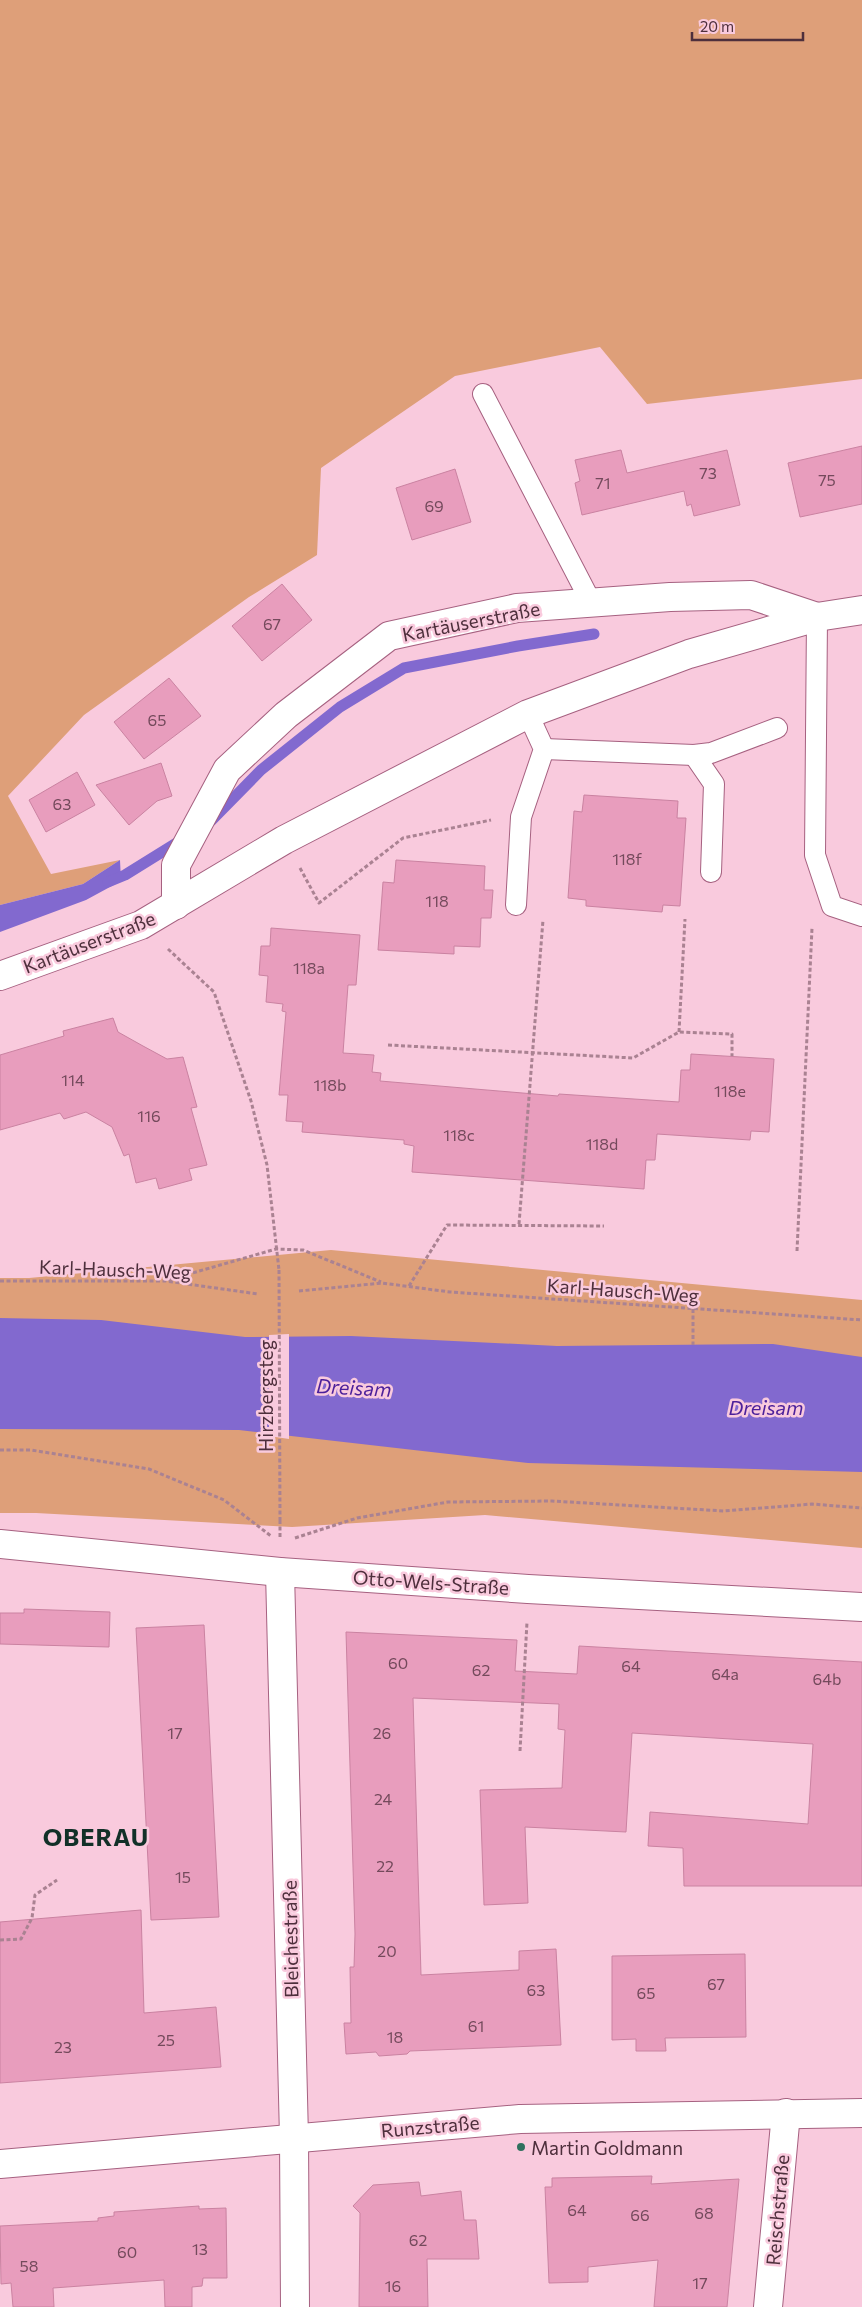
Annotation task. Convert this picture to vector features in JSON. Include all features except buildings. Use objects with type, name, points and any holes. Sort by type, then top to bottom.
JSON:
[{"type":"street","name":"Kartäuserstraße","points":[[176,905],[176,865],[227,770],[286,715],[389,636],[517,608],[670,597],[751,595],[817,617]]},
{"type":"street","name":"Kartäuserstraße","points":[[0,976],[142,924],[284,840],[528,714],[689,654],[817,617],[862,610]]},
{"type":"street","name":"Otto-Wels-Straße","points":[[0,1544],[280,1572],[528,1589],[862,1606]]},
{"type":"street","name":"Bleichestraße","points":[[280,1572],[294,2137],[295,2307]]},
{"type":"street","name":"Reischstraße","points":[[768,2307],[786,2113]]},
{"type":"street","name":"Runzstraße","points":[[0,2164],[294,2137],[520,2119],[862,2113]]},
{"type":"lane","points":[[483,394],[592,604]]},
{"type":"lane","points":[[817,617],[815,855],[832,906],[862,916]]},
{"type":"lane","points":[[516,905],[522,816],[544,749],[528,714]]},
{"type":"lane","points":[[544,749],[694,755],[711,753],[777,728]]},
{"type":"lane","points":[[694,755],[714,784],[711,872]]},
{"type":"path","points":[[284,840],[319,904],[403,838],[522,816]]},
{"type":"path","points":[[679,1032],[685,919]]},
{"type":"path","name":"Hirzbergsteg","points":[[142,924],[214,992],[252,1102],[267,1165],[279,1270],[280,1543]]},
{"type":"path","points":[[796,1251],[812,924]]},
{"type":"path","points":[[388,1045],[633,1058],[679,1032],[732,1034],[732,1056]]},
{"type":"path","points":[[519,1224],[530,1066]]},
{"type":"path","points":[[409,1286],[447,1225],[604,1226]]},
{"type":"path","name":"Karl-Hausch-Weg","points":[[166,1281],[276,1249],[303,1250],[382,1283]]},
{"type":"path","name":"Karl-Hausch-Weg","points":[[0,1281],[166,1281],[258,1294]]},
{"type":"path","name":"Karl-Hausch-Weg","points":[[299,1291],[382,1283],[450,1292],[862,1320]]},
{"type":"path","points":[[693,1309],[693,1345]]},
{"type":"path","points":[[0,1450],[31,1450],[149,1469],[224,1500],[280,1543],[357,1518],[448,1502],[552,1501],[724,1511],[812,1504],[862,1508]]},
{"type":"path","points":[[520,1751],[528,1589]]},
{"type":"path","points":[[0,1940],[21,1939],[32,1918],[35,1895],[57,1880]]},
{"type":"shaded area","points":[[0,0],[862,0],[862,379],[647,404],[600,347],[455,376],[321,468],[317,555],[249,597],[84,715],[8,796],[51,874],[120,860],[83,884],[0,905]]},
{"type":"shaded area","points":[[331,1250],[862,1300],[862,1548],[485,1515],[292,1527],[36,1513],[0,1513],[0,1278],[29,1278]]},
{"type":"water","points":[[120,860],[121,881],[86,900],[0,932],[0,905],[83,884]]},
{"type":"water","name":"Dreisam","points":[[0,1318],[101,1320],[245,1337],[351,1336],[557,1346],[773,1344],[862,1357],[862,1472],[528,1463],[239,1430],[0,1429]]},
{"type":"pier","points":[[289,1334],[289,1439],[269,1436],[269,1335]]},
{"type":"waterway","points":[[211,821],[261,770],[340,707],[404,668],[518,646],[594,634]]},
{"type":"waterway","points":[[108,882],[125,875],[183,839]]},
{"type":"place","name":"Martin Goldmann","points":[[521,2147]]},
{"type":"district","name":"OBERAU","points":[[96,1836]]}]
